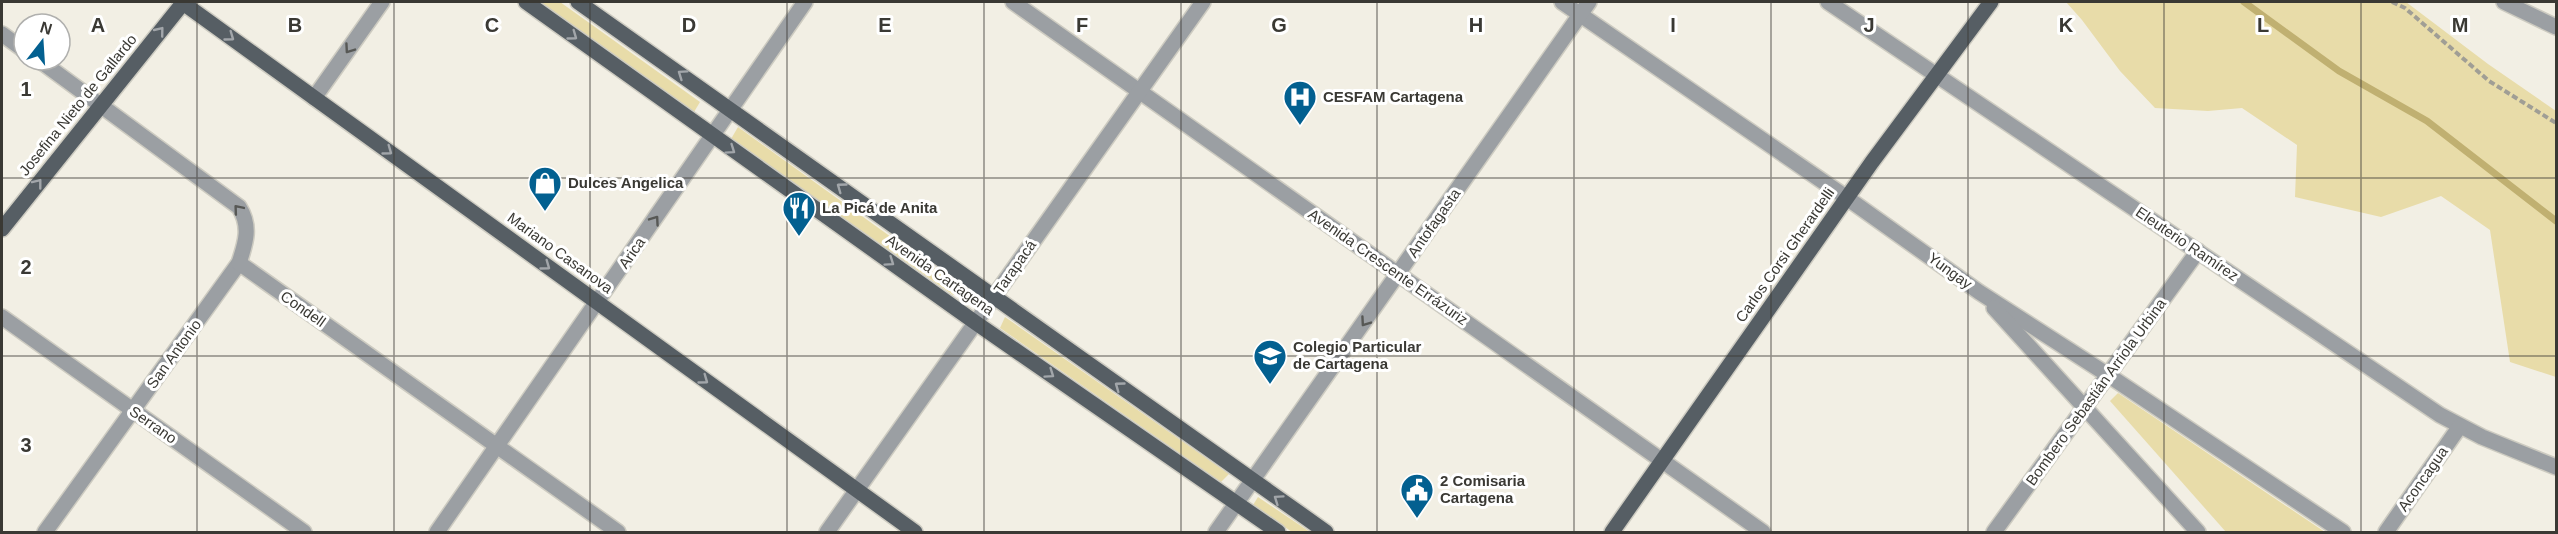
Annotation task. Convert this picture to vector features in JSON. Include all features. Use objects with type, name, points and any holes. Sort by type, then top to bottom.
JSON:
[{"type":"main road","name":"Avenida Cartagena","points":[[526,2],[976,323],[1278,532]]},
{"type":"main road","name":"Avenida Cartagena","points":[[578,2],[732,109],[1252,482],[1326,532]]},
{"type":"main road","name":"Carlos Corsi Gherardelli","points":[[1612,532],[1847,198],[1991,2]]},
{"type":"main road","name":"Mariano Casanova","points":[[183,3],[915,532]]},
{"type":"main road","name":"Josefina Nieto de Gallardo","points":[[2,230],[100,104],[183,3]]},
{"type":"street","points":[[314,98],[382,2]]},
{"type":"street","name":"Arica","points":[[437,532],[805,2]]},
{"type":"street","name":"Avenida Crescente Errázuriz","points":[[1013,2],[1763,532]]},
{"type":"street","name":"Tarapacá","points":[[827,532],[1203,2]]},
{"type":"street","name":"Yungay","points":[[1562,2],[1584,7],[1979,292],[2343,532]]},
{"type":"street","name":"Eleuterio Ramírez","points":[[1828,2],[2440,415],[2460,426],[2556,466]]},
{"type":"street","points":[[2504,2],[2556,27]]},
{"type":"street","name":"Antofagasta","points":[[1216,532],[1584,7]]},
{"type":"street","points":[[56,72],[239,207],[247,227],[246,241],[239,263]]},
{"type":"street","name":"Bombero Sebastián Arriola Urbina","points":[[1994,532],[2198,252]]},
{"type":"street","name":"San Antonio","points":[[45,532],[239,263]]},
{"type":"street","name":"Condell","points":[[239,263],[618,532]]},
{"type":"street","points":[[1979,292],[2198,532]]},
{"type":"street","name":"Serrano","points":[[2,317],[304,532]]},
{"type":"street","name":"Aconcagua","points":[[2386,532],[2460,426]]},
{"type":"path","points":[[2392,2],[2405,8],[2489,81],[2556,123]]},
{"type":"shaded area","points":[[539,2],[560,2],[700,102],[694,112]]},
{"type":"shaded area","points":[[2066,2],[2406,2],[2488,64],[2556,111],[2556,377],[2510,362],[2490,230],[2441,196],[2381,217],[2295,197],[2297,145],[2242,108],[2208,111],[2155,108],[2120,71]]},
{"type":"shaded area","points":[[738,127],[962,288],[953,295],[731,139]]},
{"type":"shaded area","points":[[1005,317],[1229,474],[1221,482],[1000,328]]},
{"type":"shaded area","points":[[2118,393],[2325,532],[2226,532],[2110,401]]},
{"type":"shaded area","points":[[1258,497],[1310,532],[1292,532],[1253,505]]},
{"type":"waterway","points":[[2244,2],[2339,71],[2427,121],[2556,221]]},
{"type":"place","name":"CESFAM Cartagena","points":[[1300,126]]},
{"type":"place","name":"Dulces Angelica","points":[[545,212]]},
{"type":"place","name":"La Picá de Anita","points":[[799,237]]},
{"type":"place","name":"Colegio Particular de Cartagena","points":[[1270,385]]},
{"type":"place","name":"2 Comisaria Cartagena","points":[[1417,519]]}]
